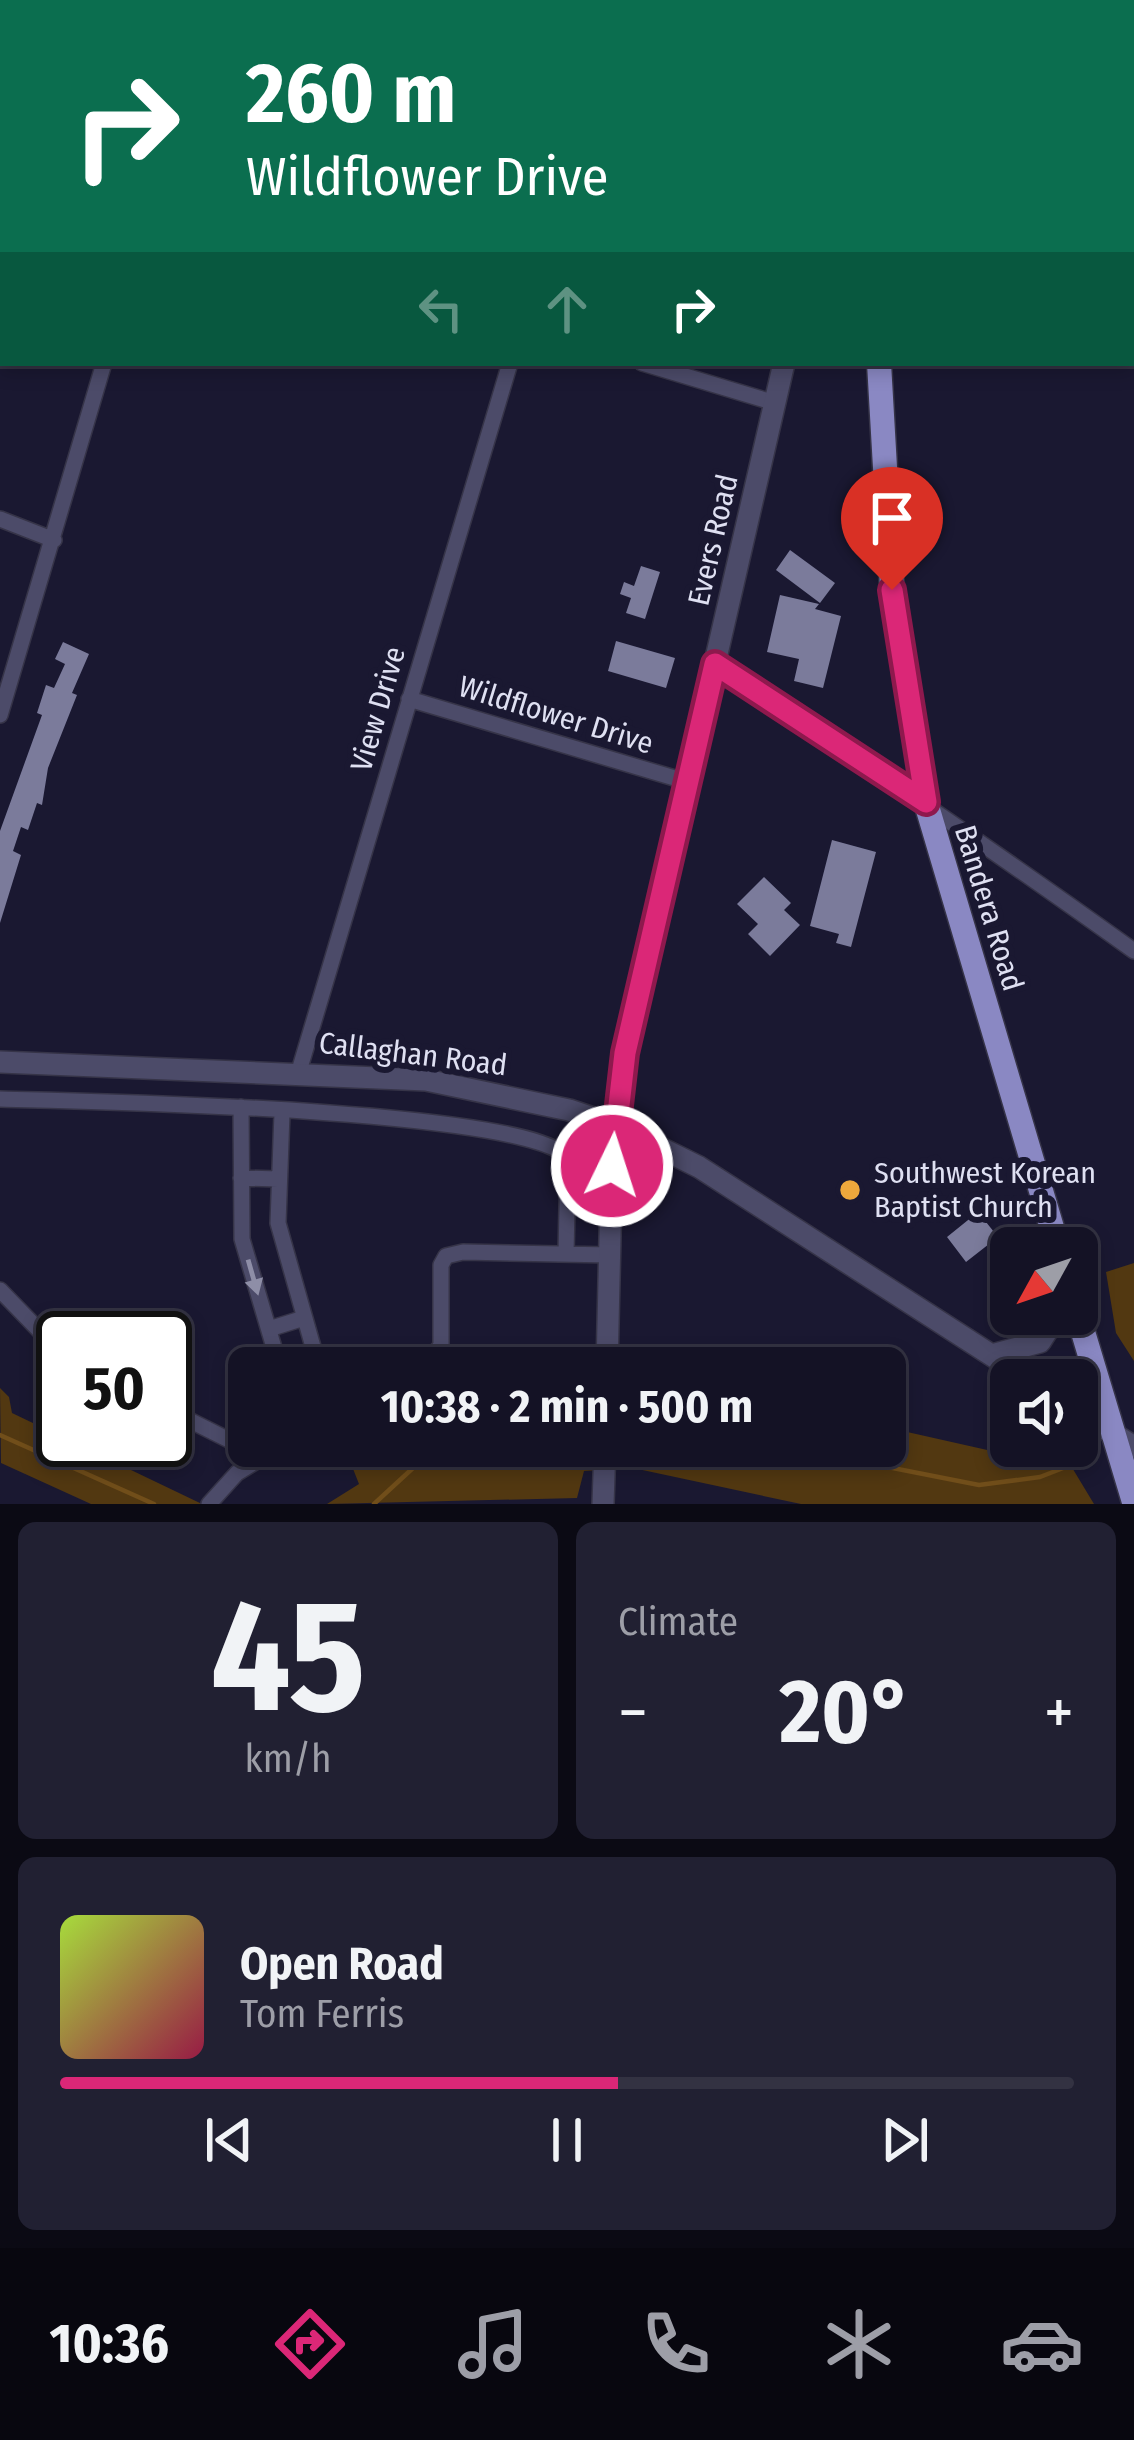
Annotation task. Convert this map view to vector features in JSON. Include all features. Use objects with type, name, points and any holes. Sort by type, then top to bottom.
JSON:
[{"type":"main road","name":"Evers Road","points":[[606,1347],[614,1126],[625,1053],[783,366]]},
{"type":"main road","name":"Bandera Road","points":[[879,366],[892,590],[926,802],[1052,1227]]},
{"type":"main road","name":"Callaghan Road","points":[[0,1062],[299,1071],[453,1083],[614,1126],[699,1167],[998,1359]]},
{"type":"main road","points":[[992,1355],[1040,1342],[1044,1335]]},
{"type":"main road","points":[[1085,1335],[1123,1440],[1134,1502]]},
{"type":"main road","points":[[603,1504],[604,1467]]},
{"type":"street","points":[[0,715],[103,366]]},
{"type":"street","name":"View Drive","points":[[299,1071],[509,366]]},
{"type":"street","points":[[652,366],[775,403]]},
{"type":"street","points":[[0,520],[54,540]]},
{"type":"street","points":[[715,664],[926,802],[1134,951]]},
{"type":"street","name":"Wildflower Drive","points":[[409,699],[688,782]]},
{"type":"street","points":[[260,1107],[262,1070]]},
{"type":"street","points":[[0,1099],[260,1107],[282,1113],[452,1125],[553,1145],[566,1153],[566,1254]]},
{"type":"street","points":[[241,1107],[242,1239],[274,1347]]},
{"type":"street","points":[[282,1113],[281,1236],[313,1347]]},
{"type":"street","points":[[241,1178],[278,1179]]},
{"type":"street","points":[[440,1347],[441,1264],[446,1256],[463,1252],[610,1255]]},
{"type":"street","points":[[0,1290],[36,1327]]},
{"type":"street","points":[[268,1329],[304,1318]]},
{"type":"street","points":[[192,1420],[228,1436]]},
{"type":"street","points":[[209,1504],[247,1467]]},
{"type":"shaded area","points":[[1134,1263],[1134,1361],[1116,1333],[1106,1272]]},
{"type":"shaded area","points":[[0,1388],[9,1397],[12,1413],[36,1424],[36,1467],[125,1467],[202,1504],[91,1504],[1,1463]]},
{"type":"shaded area","points":[[906,1432],[990,1451],[990,1467],[1072,1467],[1094,1504],[801,1504],[633,1468],[584,1471],[577,1498],[327,1504],[359,1484],[352,1467],[906,1467]]},
{"type":"building","points":[[790,550],[835,583],[820,603],[776,570]]},
{"type":"building","points":[[641,566],[660,572],[645,619],[626,613],[631,598],[620,594],[624,582],[634,586]]},
{"type":"building","points":[[780,595],[819,604],[815,609],[841,616],[823,688],[794,681],[799,659],[767,652]]},
{"type":"building","points":[[616,641],[675,658],[666,688],[608,671]]},
{"type":"building","points":[[63,642],[89,654],[48,768],[42,805],[37,803],[28,830],[21,827],[13,851],[21,855],[0,923],[0,831],[42,715],[37,713],[46,685],[54,688],[65,664],[55,659]]},
{"type":"building","points":[[832,840],[876,852],[851,947],[836,943],[839,934],[810,926]]},
{"type":"building","points":[[764,877],[791,903],[784,910],[800,925],[770,956],[748,934],[758,924],[737,904]]},
{"type":"building","points":[[978,1212],[990,1227],[990,1243],[966,1262],[947,1237]]},
{"type":"waterway","points":[[0,1435],[154,1504]]},
{"type":"waterway","points":[[374,1504],[415,1467]]},
{"type":"waterway","points":[[888,1467],[979,1485],[1040,1477],[1066,1467]]},
{"type":"place","name":"Southwest Korean Baptist Church","points":[[850,1190]]},
{"type":"route","points":[[612,1166],[625,1053],[715,664],[926,802],[892,590]]}]
